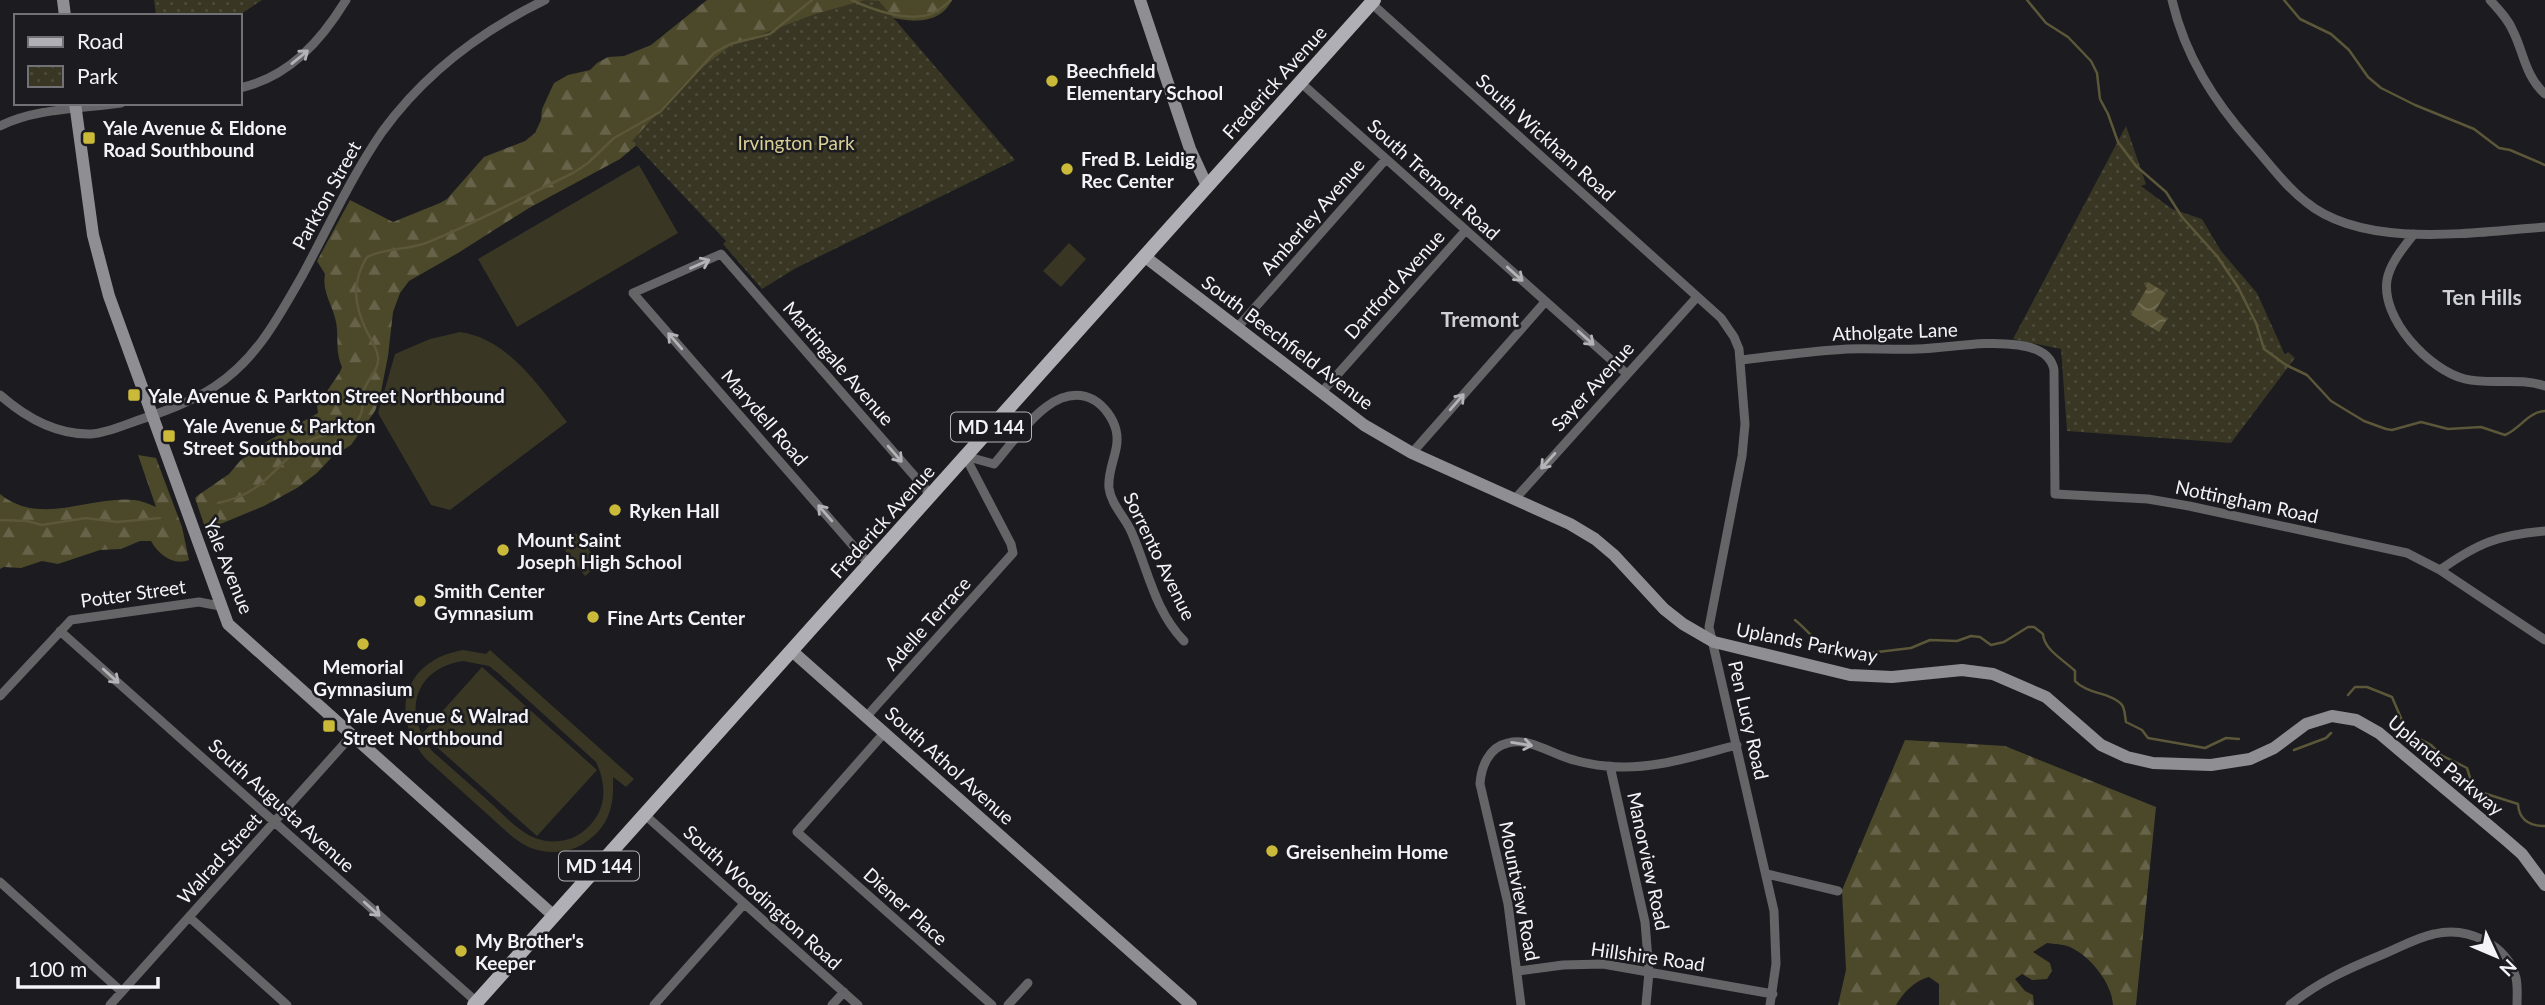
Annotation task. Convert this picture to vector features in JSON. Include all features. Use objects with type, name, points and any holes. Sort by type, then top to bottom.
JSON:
[{"type":"main road","name":"Frederick Avenue","points":[[477,1004],[1373,2]]},
{"type":"street","points":[[242,87],[272,76],[299,58],[327,30],[346,0]]},
{"type":"street","name":"Parkton Street","points":[[0,395],[36,421],[75,433],[102,432],[152,416],[214,387],[247,360],[280,315],[364,160],[405,104],[426,81],[474,41],[498,24],[545,0]]},
{"type":"street","points":[[1140,0],[1190,149],[1207,186]]},
{"type":"street","points":[[2172,0],[2184,42],[2209,90],[2225,114],[2305,202],[2342,222],[2414,234],[2545,227]]},
{"type":"street","points":[[2490,0],[2512,27],[2524,65],[2536,86],[2545,94]]},
{"type":"street","name":"South Wickham Road","points":[[1373,2],[1729,328],[1741,360]]},
{"type":"street","name":"South Tremont Road","points":[[1300,82],[1627,374]]},
{"type":"street","points":[[0,127],[33,114],[76,106]]},
{"type":"street","name":"Yale Avenue","points":[[76,106],[93,235],[108,296],[228,624],[554,916]]},
{"type":"street","name":"Amberley Avenue","points":[[1237,328],[1386,159]]},
{"type":"street","name":"Dartford Avenue","points":[[1321,393],[1466,230]]},
{"type":"street","points":[[2414,234],[2392,265],[2387,277],[2386,293],[2389,308],[2417,348],[2460,377],[2472,380],[2521,381],[2545,386]]},
{"type":"street","name":"Marydell Road","points":[[721,254],[634,293],[869,564]]},
{"type":"street","name":"Martingale Avenue","points":[[721,254],[931,495]]},
{"type":"street","name":"South Beechfield Avenue","points":[[1144,256],[1364,425],[1412,453],[1514,499]]},
{"type":"street","name":"Sayer Avenue","points":[[1514,499],[1697,297]]},
{"type":"street","points":[[1412,453],[1545,302]]},
{"type":"street","name":"Atholgate Lane","points":[[1741,360],[1846,349],[1915,349],[1995,343],[2020,345],[2048,356]]},
{"type":"street","name":"Nottingham Road","points":[[2048,356],[2054,370],[2055,494],[2148,499],[2407,553],[2440,570],[2545,640]]},
{"type":"street","name":"Pen Lucy Road","points":[[1741,360],[1745,424],[1742,456],[1709,621],[1767,874],[1777,937],[1770,1005]]},
{"type":"street","name":"Sorrento Avenue","points":[[965,456],[994,464],[1043,409],[1062,396],[1083,396],[1101,405],[1113,421],[1117,440],[1110,470],[1109,490],[1130,527],[1148,582],[1167,619],[1184,641]]},
{"type":"street","name":"Adelle Terrace","points":[[867,716],[1013,553],[1012,544],[965,456]]},
{"type":"street","name":"Uplands Parkway","points":[[1514,499],[1570,524],[1595,539],[1614,555],[1664,609],[1714,642],[1850,675],[1892,677],[1962,670],[1993,674],[2046,697],[2101,745],[2127,757],[2152,764],[2211,765],[2250,760],[2274,748],[2312,721],[2332,716],[2356,720],[2379,733],[2506,840],[2522,855],[2545,885]]},
{"type":"street","points":[[2440,570],[2462,555],[2497,538],[2545,531]]},
{"type":"street","name":"Potter Street","points":[[0,696],[71,620],[199,602],[220,606]]},
{"type":"street","name":"South Augusta Avenue","points":[[60,631],[477,1004]]},
{"type":"street","name":"South Athol Avenue","points":[[792,651],[1187,1004]]},
{"type":"street","name":"Diener Place","points":[[885,732],[797,832],[992,1005]]},
{"type":"street","name":"Walrad Street","points":[[110,1005],[353,734]]},
{"type":"street","name":"Mountview Road","points":[[1521,1005],[1505,891],[1480,784],[1481,772],[1496,748],[1510,742],[1530,744],[1572,760],[1610,766]]},
{"type":"street","points":[[1610,766],[1654,765],[1737,745]]},
{"type":"street","name":"Manorview Road","points":[[1610,766],[1645,922],[1649,972],[1646,1005]]},
{"type":"street","name":"South Woodington Road","points":[[645,815],[858,1005]]},
{"type":"street","points":[[1767,874],[1838,891]]},
{"type":"street","points":[[0,882],[122,992]]},
{"type":"street","points":[[654,1005],[744,904]]},
{"type":"street","points":[[189,917],[287,1005]]},
{"type":"street","points":[[2290,1005],[2347,970],[2424,937],[2446,933],[2472,935],[2498,950],[2508,961],[2516,978],[2517,1005]]},
{"type":"street","name":"Hillshire Road","points":[[1518,971],[1603,964],[1773,994]]},
{"type":"street","points":[[1009,1005],[1027,983]]},
{"type":"street","points":[[832,1005],[844,992]]},
{"type":"green space","points":[[154,0],[262,0],[241,14],[156,14]]},
{"type":"green space","points":[[707,0],[952,0],[944,11],[922,20],[896,18],[858,9],[652,132],[620,159],[529,208],[409,281],[400,293],[393,312],[380,397],[375,411],[351,445],[332,457],[297,488],[264,506],[218,525],[207,533],[195,498],[229,474],[259,446],[318,413],[317,406],[340,372],[342,367],[338,353],[336,322],[325,288],[325,274],[317,261],[350,200],[393,222],[440,203],[447,199],[484,157],[525,141],[535,133],[554,83],[568,75],[590,70],[608,57],[624,56],[651,45]]},
{"type":"green space","name":"Irvington Park","points":[[865,0],[879,1],[1015,160],[796,268],[762,289],[723,244],[726,241],[632,141],[690,77],[730,46],[815,14]]},
{"type":"green space","points":[[2126,126],[2146,184],[2141,186],[2172,209],[2202,219],[2221,251],[2257,293],[2285,355],[2288,352],[2295,358],[2231,443],[2067,431],[2061,349],[2013,339]]},
{"type":"green space","points":[[639,165],[678,233],[517,327],[478,259]]},
{"type":"green space","points":[[1069,243],[1086,259],[1061,287],[1043,271]]},
{"type":"green space","points":[[460,332],[478,336],[508,354],[534,380],[567,422],[450,510],[431,505],[378,413],[395,354],[430,339]]},
{"type":"green space","points":[[138,455],[156,458],[182,527],[189,560],[177,562],[162,555],[151,541],[140,541],[121,549],[100,550],[58,564],[42,561],[21,568],[0,569],[0,494],[15,504],[32,508],[66,508],[118,500],[138,500],[156,507]]},
{"type":"green space","points":[[576,533],[600,564],[585,576],[561,545]]},
{"type":"green space","points":[[463,650],[486,654],[490,650],[634,779],[626,787],[613,777],[610,811],[603,826],[590,839],[578,847],[556,852],[527,846],[509,834],[426,759],[414,742],[407,724],[405,707],[408,691],[415,677],[427,665],[443,656]],"holes":[[[463,661],[489,666],[596,762],[603,784],[603,799],[595,819],[577,836],[554,842],[526,833],[433,752],[423,738],[416,709],[423,683],[433,673]]]},
{"type":"green space","points":[[482,667],[597,770],[537,836],[422,734]]},
{"type":"green space","points":[[1905,740],[2005,746],[2156,807],[2136,1005],[2113,1005],[2104,979],[2085,957],[2067,946],[2047,943],[2033,952],[2050,963],[2052,971],[2047,979],[2032,980],[2022,974],[2015,979],[2025,991],[2033,995],[2034,1005],[1939,1005],[1939,984],[1929,977],[1910,988],[1896,1005],[1838,1005],[1846,970],[1842,890]]},
{"type":"water","points":[[2148,282],[2166,293],[2155,311],[2167,319],[2159,332],[2131,315]]},
{"type":"waterway","points":[[218,503],[246,494],[266,480],[304,444],[317,437],[346,429],[359,418],[364,390],[378,361],[356,294],[358,276],[367,257],[426,243],[573,173],[588,163],[614,138],[660,112],[714,53],[730,44],[770,34],[812,0]]},
{"type":"waterway","points":[[852,0],[879,11],[909,17],[931,14],[951,0]]},
{"type":"waterway","points":[[2027,0],[2046,23],[2068,37],[2091,61],[2097,73],[2100,99],[2118,142],[2136,166],[2166,192],[2182,217],[2217,256],[2238,287],[2256,323],[2264,349],[2286,365],[2307,375],[2331,401],[2364,421],[2386,429],[2392,430],[2421,422],[2448,429],[2481,427],[2505,435],[2529,417],[2545,411]]},
{"type":"waterway","points":[[2284,0],[2300,19],[2331,34],[2349,50],[2368,77],[2381,88],[2474,129],[2499,148],[2545,165]]},
{"type":"waterway","points":[[0,520],[27,521],[42,525],[86,518],[117,522],[160,518]]},
{"type":"waterway","points":[[1795,620],[1825,648],[1842,657],[1911,648],[1930,640],[1957,641],[1971,636],[1980,637],[1991,645],[2004,642],[2028,627],[2034,627],[2043,634],[2051,650],[2075,671],[2075,681],[2086,689],[2118,701],[2123,707],[2126,722],[2142,730],[2148,738],[2205,748],[2226,738],[2239,739]]},
{"type":"waterway","points":[[2348,695],[2355,687],[2367,687],[2392,697],[2407,732],[2431,745],[2441,755],[2467,768],[2474,790],[2518,804],[2526,821],[2545,826]]},
{"type":"waterway","points":[[2294,750],[2326,738],[2331,733]]},
{"type":"place","name":"Beechfield Elementary School","points":[[1052,81]]},
{"type":"place","name":"Yale Avenue & Eldone Road Southbound","points":[[89,138]]},
{"type":"place","name":"Fred B. Leidig Rec Center","points":[[1067,169]]},
{"type":"place","name":"Yale Avenue & Parkton Street Northbound","points":[[134,395]]},
{"type":"place","name":"Yale Avenue & Parkton Street Southbound","points":[[169,436]]},
{"type":"place","name":"Ryken Hall","points":[[615,510]]},
{"type":"place","name":"Mount Saint Joseph High School","points":[[503,550]]},
{"type":"place","name":"Smith Center Gymnasium","points":[[420,601]]},
{"type":"place","name":"Fine Arts Center","points":[[593,617]]},
{"type":"place","name":"Memorial Gymnasium","points":[[363,644]]},
{"type":"place","name":"Yale Avenue & Walrad Street Northbound","points":[[329,726]]},
{"type":"place","name":"Greisenheim Home","points":[[1272,851]]},
{"type":"place","name":"My Brother's Keeper","points":[[461,951]]},
{"type":"district","name":"Ten Hills","points":[[2482,296]]},
{"type":"district","name":"Tremont","points":[[1480,318]]}]
